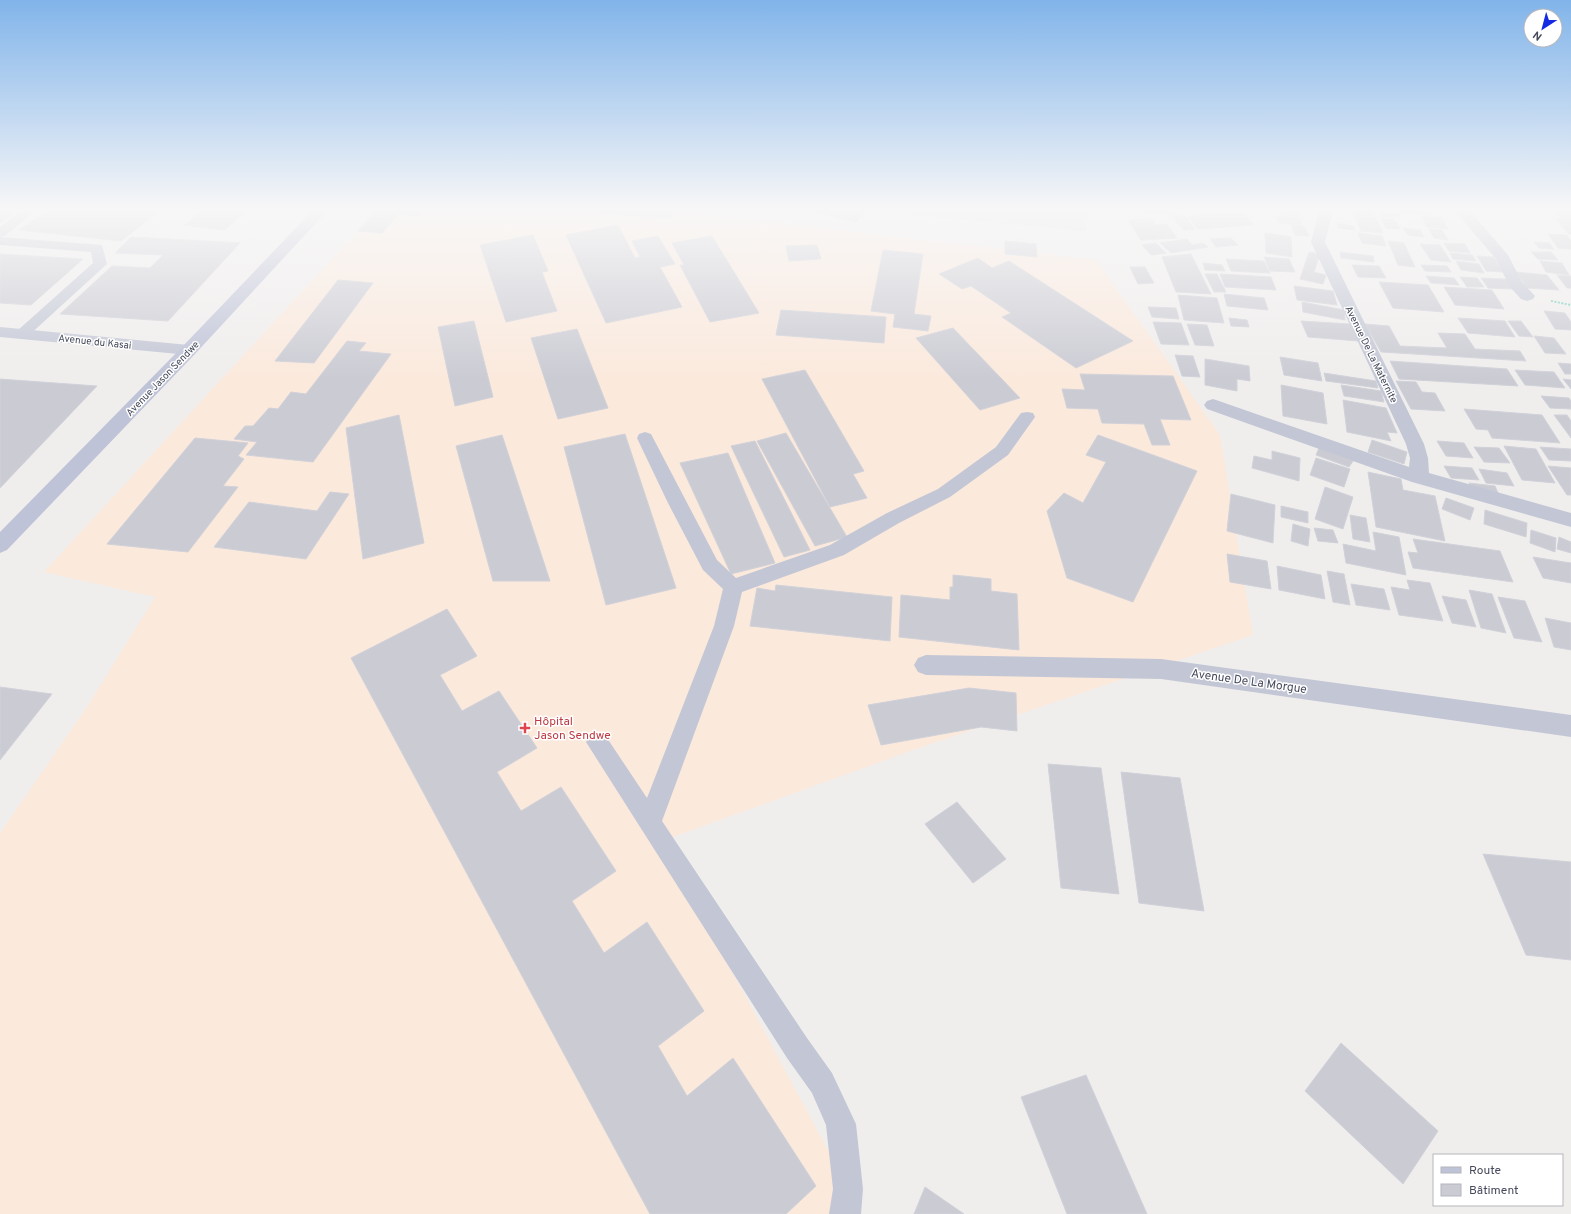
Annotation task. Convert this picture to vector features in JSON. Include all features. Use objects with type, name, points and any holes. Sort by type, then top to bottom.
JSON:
[{"type":"main road","name":"Avenue Jason Sendwe","points":[[0,545],[268,267]]},
{"type":"street","name":"Avenue De La Maternite","points":[[1330,267],[1415,444],[1419,458],[1419,478]]},
{"type":"street","points":[[1507,267],[1515,284],[1526,296]]},
{"type":"street","name":"Avenue du Kasai","points":[[0,332],[189,350]]},
{"type":"street","points":[[1213,405],[1419,478],[1571,520]]},
{"type":"street","name":"Avenue De La Morgue","points":[[926,665],[1161,669],[1571,726]]},
{"type":"lane","points":[[22,334],[97,267]]},
{"type":"lane","points":[[733,587],[836,550],[893,518],[944,493],[1002,451],[1027,418]]},
{"type":"lane","points":[[645,438],[710,565],[733,587]]},
{"type":"lane","points":[[650,822],[724,626],[733,587]]},
{"type":"lane","points":[[597,742],[797,1048],[822,1083],[841,1124],[848,1189],[846,1214]]},
{"type":"shaded area","name":"Hôpital Jason Sendwe","points":[[325,267],[1101,267],[1220,435],[1253,635],[916,749],[662,841],[860,1210],[855,1214],[0,1214],[0,833],[87,707],[155,597],[44,572]]},
{"type":"building","points":[[0,267],[74,267],[31,305],[0,303]]},
{"type":"building","points":[[111,267],[150,268],[151,267],[218,267],[168,321],[60,314]]},
{"type":"building","points":[[487,267],[546,267],[548,271],[542,272],[557,311],[506,322]]},
{"type":"building","points":[[580,267],[662,267],[660,267],[682,307],[606,323]]},
{"type":"building","points":[[681,267],[731,267],[759,313],[710,322]]},
{"type":"building","points":[[880,267],[921,267],[914,314],[931,316],[928,331],[893,327],[895,314],[871,311]]},
{"type":"building","points":[[957,267],[990,267],[992,268],[1018,267],[1133,341],[1076,368],[1002,317],[1011,313],[971,286],[962,289],[939,274]]},
{"type":"building","points":[[1130,267],[1145,267],[1154,283],[1138,284]]},
{"type":"building","points":[[1166,267],[1197,267],[1211,294],[1176,292]]},
{"type":"building","points":[[1204,267],[1223,267],[1225,271],[1205,270]]},
{"type":"building","points":[[1229,267],[1267,267],[1270,273],[1231,271]]},
{"type":"building","points":[[1268,267],[1293,267],[1295,272],[1270,271]]},
{"type":"building","points":[[1304,267],[1316,267],[1314,272],[1326,275],[1323,284],[1300,279]]},
{"type":"building","points":[[1353,267],[1379,267],[1386,278],[1358,277]]},
{"type":"building","points":[[1422,267],[1447,267],[1451,272],[1425,271]]},
{"type":"building","points":[[1459,267],[1480,267],[1484,273],[1461,270]]},
{"type":"building","points":[[1483,267],[1500,267],[1503,272],[1486,271]]},
{"type":"building","points":[[1543,267],[1564,267],[1569,275],[1546,272]]},
{"type":"building","points":[[1516,272],[1547,275],[1559,290],[1527,288]]},
{"type":"building","points":[[1205,274],[1217,274],[1226,292],[1214,292]]},
{"type":"building","points":[[1220,274],[1271,277],[1276,290],[1225,287]]},
{"type":"building","points":[[1557,275],[1571,276],[1571,288],[1567,288]]},
{"type":"building","points":[[1426,276],[1454,278],[1459,285],[1431,283]]},
{"type":"building","points":[[1460,277],[1477,278],[1484,287],[1467,287]]},
{"type":"building","points":[[1481,278],[1506,279],[1513,289],[1488,288]]},
{"type":"building","points":[[338,280],[373,283],[314,363],[275,361]]},
{"type":"building","points":[[1379,282],[1428,285],[1444,312],[1393,308]]},
{"type":"building","points":[[1294,286],[1333,291],[1337,305],[1297,300]]},
{"type":"building","points":[[1444,287],[1492,290],[1504,309],[1455,305]]},
{"type":"building","points":[[1224,294],[1264,298],[1268,310],[1227,306]]},
{"type":"building","points":[[1178,295],[1217,298],[1224,323],[1184,320]]},
{"type":"building","points":[[1302,302],[1344,310],[1345,320],[1303,312]]},
{"type":"building","points":[[1148,307],[1176,308],[1179,319],[1152,317]]},
{"type":"building","points":[[781,310],[886,317],[884,343],[776,335]]},
{"type":"building","points":[[1544,311],[1565,313],[1571,322],[1571,330],[1555,329]]},
{"type":"building","points":[[1229,318],[1247,320],[1249,327],[1231,326]]},
{"type":"building","points":[[1458,318],[1505,321],[1515,337],[1468,333]]},
{"type":"building","points":[[474,321],[493,397],[455,406],[438,327]]},
{"type":"building","points":[[1301,321],[1350,324],[1358,341],[1308,337]]},
{"type":"building","points":[[1508,321],[1521,321],[1533,337],[1519,336]]},
{"type":"building","points":[[1153,322],[1181,323],[1189,345],[1161,344]]},
{"type":"building","points":[[1187,324],[1207,325],[1214,346],[1195,345]]},
{"type":"building","points":[[1365,324],[1389,326],[1400,346],[1447,348],[1438,333],[1465,334],[1475,349],[1520,351],[1526,361],[1381,352]]},
{"type":"building","points":[[953,328],[1020,398],[980,410],[916,338]]},
{"type":"building","points":[[577,329],[608,408],[558,419],[531,338]]},
{"type":"building","points":[[1534,336],[1554,338],[1566,354],[1545,353]]},
{"type":"building","points":[[347,341],[366,343],[359,351],[391,354],[313,462],[246,455],[257,442],[234,439],[245,426],[253,426],[269,408],[278,409],[291,392],[306,394]]},
{"type":"building","points":[[1175,355],[1193,356],[1200,377],[1182,376]]},
{"type":"building","points":[[1280,357],[1318,363],[1322,381],[1284,375]]},
{"type":"building","points":[[1205,359],[1249,366],[1250,381],[1237,379],[1237,391],[1205,385]]},
{"type":"building","points":[[1390,361],[1507,369],[1518,386],[1399,379]]},
{"type":"building","points":[[1558,363],[1571,364],[1571,374],[1565,374]]},
{"type":"building","points":[[805,370],[864,471],[853,474],[867,498],[830,507],[762,379]]},
{"type":"building","points":[[1515,370],[1554,372],[1565,388],[1525,385]]},
{"type":"building","points":[[1324,373],[1376,381],[1378,388],[1326,381]]},
{"type":"building","points":[[1080,374],[1173,376],[1191,420],[1160,419],[1170,445],[1152,445],[1144,424],[1102,423],[1098,409],[1067,408],[1062,389],[1085,390]]},
{"type":"building","points":[[0,379],[97,386],[0,488]]},
{"type":"building","points":[[1563,379],[1571,380],[1571,389]]},
{"type":"building","points":[[1396,381],[1416,382],[1422,392],[1435,393],[1445,411],[1411,409]]},
{"type":"building","points":[[1281,385],[1323,393],[1327,424],[1283,416]]},
{"type":"building","points":[[1341,385],[1381,391],[1384,402],[1344,396]]},
{"type":"building","points":[[1541,396],[1569,398],[1571,401],[1571,409],[1550,408]]},
{"type":"building","points":[[1343,400],[1386,408],[1397,433],[1387,432],[1391,441],[1347,432]]},
{"type":"building","points":[[1464,409],[1542,415],[1560,443],[1492,438],[1488,430],[1476,429]]},
{"type":"building","points":[[399,415],[424,543],[363,559],[346,428]]},
{"type":"building","points":[[1554,415],[1567,415],[1571,421],[1571,438]]},
{"type":"building","points":[[786,433],[847,537],[815,546],[757,441]]},
{"type":"building","points":[[625,434],[676,588],[606,605],[564,447]]},
{"type":"building","points":[[502,435],[550,581],[493,581],[456,446]]},
{"type":"building","points":[[1098,435],[1197,471],[1133,602],[1067,578],[1047,511],[1064,493],[1083,503],[1106,462],[1086,455]]},
{"type":"building","points":[[195,438],[248,443],[238,456],[244,459],[223,486],[238,487],[188,552],[107,544]]},
{"type":"building","points":[[1372,440],[1407,452],[1404,464],[1368,452]]},
{"type":"building","points":[[755,441],[810,550],[784,557],[731,446]]},
{"type":"building","points":[[1437,441],[1464,443],[1473,458],[1446,456]]},
{"type":"building","points":[[1504,446],[1536,449],[1555,483],[1522,480]]},
{"type":"building","points":[[1474,447],[1499,448],[1510,463],[1484,462]]},
{"type":"building","points":[[1540,447],[1571,449],[1571,461],[1549,460]]},
{"type":"building","points":[[1319,448],[1353,461],[1349,467],[1316,455]]},
{"type":"building","points":[[1272,451],[1300,458],[1299,481],[1252,468],[1254,456],[1272,460]]},
{"type":"building","points":[[728,453],[775,563],[731,574],[680,463]]},
{"type":"building","points":[[1316,458],[1350,469],[1344,487],[1310,475]]},
{"type":"building","points":[[1444,466],[1472,468],[1479,480],[1451,478]]},
{"type":"building","points":[[1548,466],[1571,468],[1571,495],[1567,495]]},
{"type":"building","points":[[1479,469],[1507,473],[1514,486],[1486,483]]},
{"type":"building","points":[[1368,472],[1401,479],[1403,490],[1435,496],[1445,541],[1376,527]]},
{"type":"building","points":[[1469,483],[1495,486],[1498,493],[1471,489]]},
{"type":"building","points":[[1325,487],[1353,497],[1343,529],[1315,519]]},
{"type":"building","points":[[330,492],[349,494],[306,559],[214,547],[249,502],[317,511]]},
{"type":"building","points":[[1231,494],[1275,505],[1273,543],[1227,531]]},
{"type":"building","points":[[1446,498],[1474,508],[1470,520],[1442,509]]},
{"type":"building","points":[[1281,506],[1308,512],[1308,523],[1281,517]]},
{"type":"building","points":[[1485,510],[1527,523],[1526,537],[1484,524]]},
{"type":"building","points":[[1350,515],[1366,518],[1370,542],[1353,539]]},
{"type":"building","points":[[1293,524],[1310,529],[1308,546],[1291,541]]},
{"type":"building","points":[[1314,528],[1333,530],[1338,543],[1318,541]]},
{"type":"building","points":[[1531,530],[1556,538],[1555,552],[1530,543]]},
{"type":"building","points":[[1373,532],[1399,537],[1406,575],[1346,563],[1343,544],[1376,551]]},
{"type":"building","points":[[1559,537],[1571,542],[1571,553],[1557,549]]},
{"type":"building","points":[[1413,539],[1500,551],[1513,582],[1413,568],[1408,552],[1418,553]]},
{"type":"building","points":[[1227,554],[1267,561],[1271,589],[1230,582]]},
{"type":"building","points":[[1533,557],[1571,563],[1571,583],[1543,578]]},
{"type":"building","points":[[1277,566],[1321,575],[1325,599],[1279,590]]},
{"type":"building","points":[[1327,571],[1344,574],[1350,605],[1333,602]]},
{"type":"building","points":[[953,575],[991,579],[991,591],[1017,594],[1019,650],[899,637],[901,595],[950,600],[950,587],[953,587]]},
{"type":"building","points":[[1407,580],[1430,583],[1443,621],[1399,615],[1391,587],[1410,590]]},
{"type":"building","points":[[1351,584],[1384,589],[1390,610],[1356,605]]},
{"type":"building","points":[[776,585],[892,597],[890,641],[750,626],[757,588],[775,591]]},
{"type":"building","points":[[1469,590],[1492,594],[1506,633],[1481,628]]},
{"type":"building","points":[[1442,596],[1466,600],[1476,627],[1452,623]]},
{"type":"building","points":[[1498,597],[1525,601],[1542,642],[1514,638]]},
{"type":"building","points":[[447,609],[477,656],[440,675],[462,711],[499,691],[537,748],[497,772],[521,811],[561,787],[616,871],[572,901],[604,953],[647,922],[704,1011],[658,1046],[687,1096],[733,1058],[816,1186],[786,1214],[650,1214],[351,658]]},
{"type":"building","points":[[1545,618],[1571,623],[1571,650],[1554,647]]},
{"type":"building","points":[[0,687],[52,694],[0,760]]},
{"type":"building","points":[[969,688],[1016,693],[1017,731],[981,727],[881,745],[868,705]]},
{"type":"building","points":[[1048,764],[1101,768],[1119,894],[1061,888]]},
{"type":"building","points":[[1121,772],[1180,778],[1204,911],[1139,903]]},
{"type":"building","points":[[957,802],[1006,859],[973,883],[925,824]]},
{"type":"building","points":[[1483,854],[1571,862],[1571,960],[1526,955]]},
{"type":"building","points":[[1341,1043],[1438,1131],[1403,1184],[1305,1091]]},
{"type":"building","points":[[1086,1075],[1147,1214],[1067,1214],[1021,1097]]},
{"type":"building","points":[[925,1187],[964,1214],[914,1214]]},
{"type":"place","name":"Hôpital Jason Sendwe","points":[[525,728]]}]
